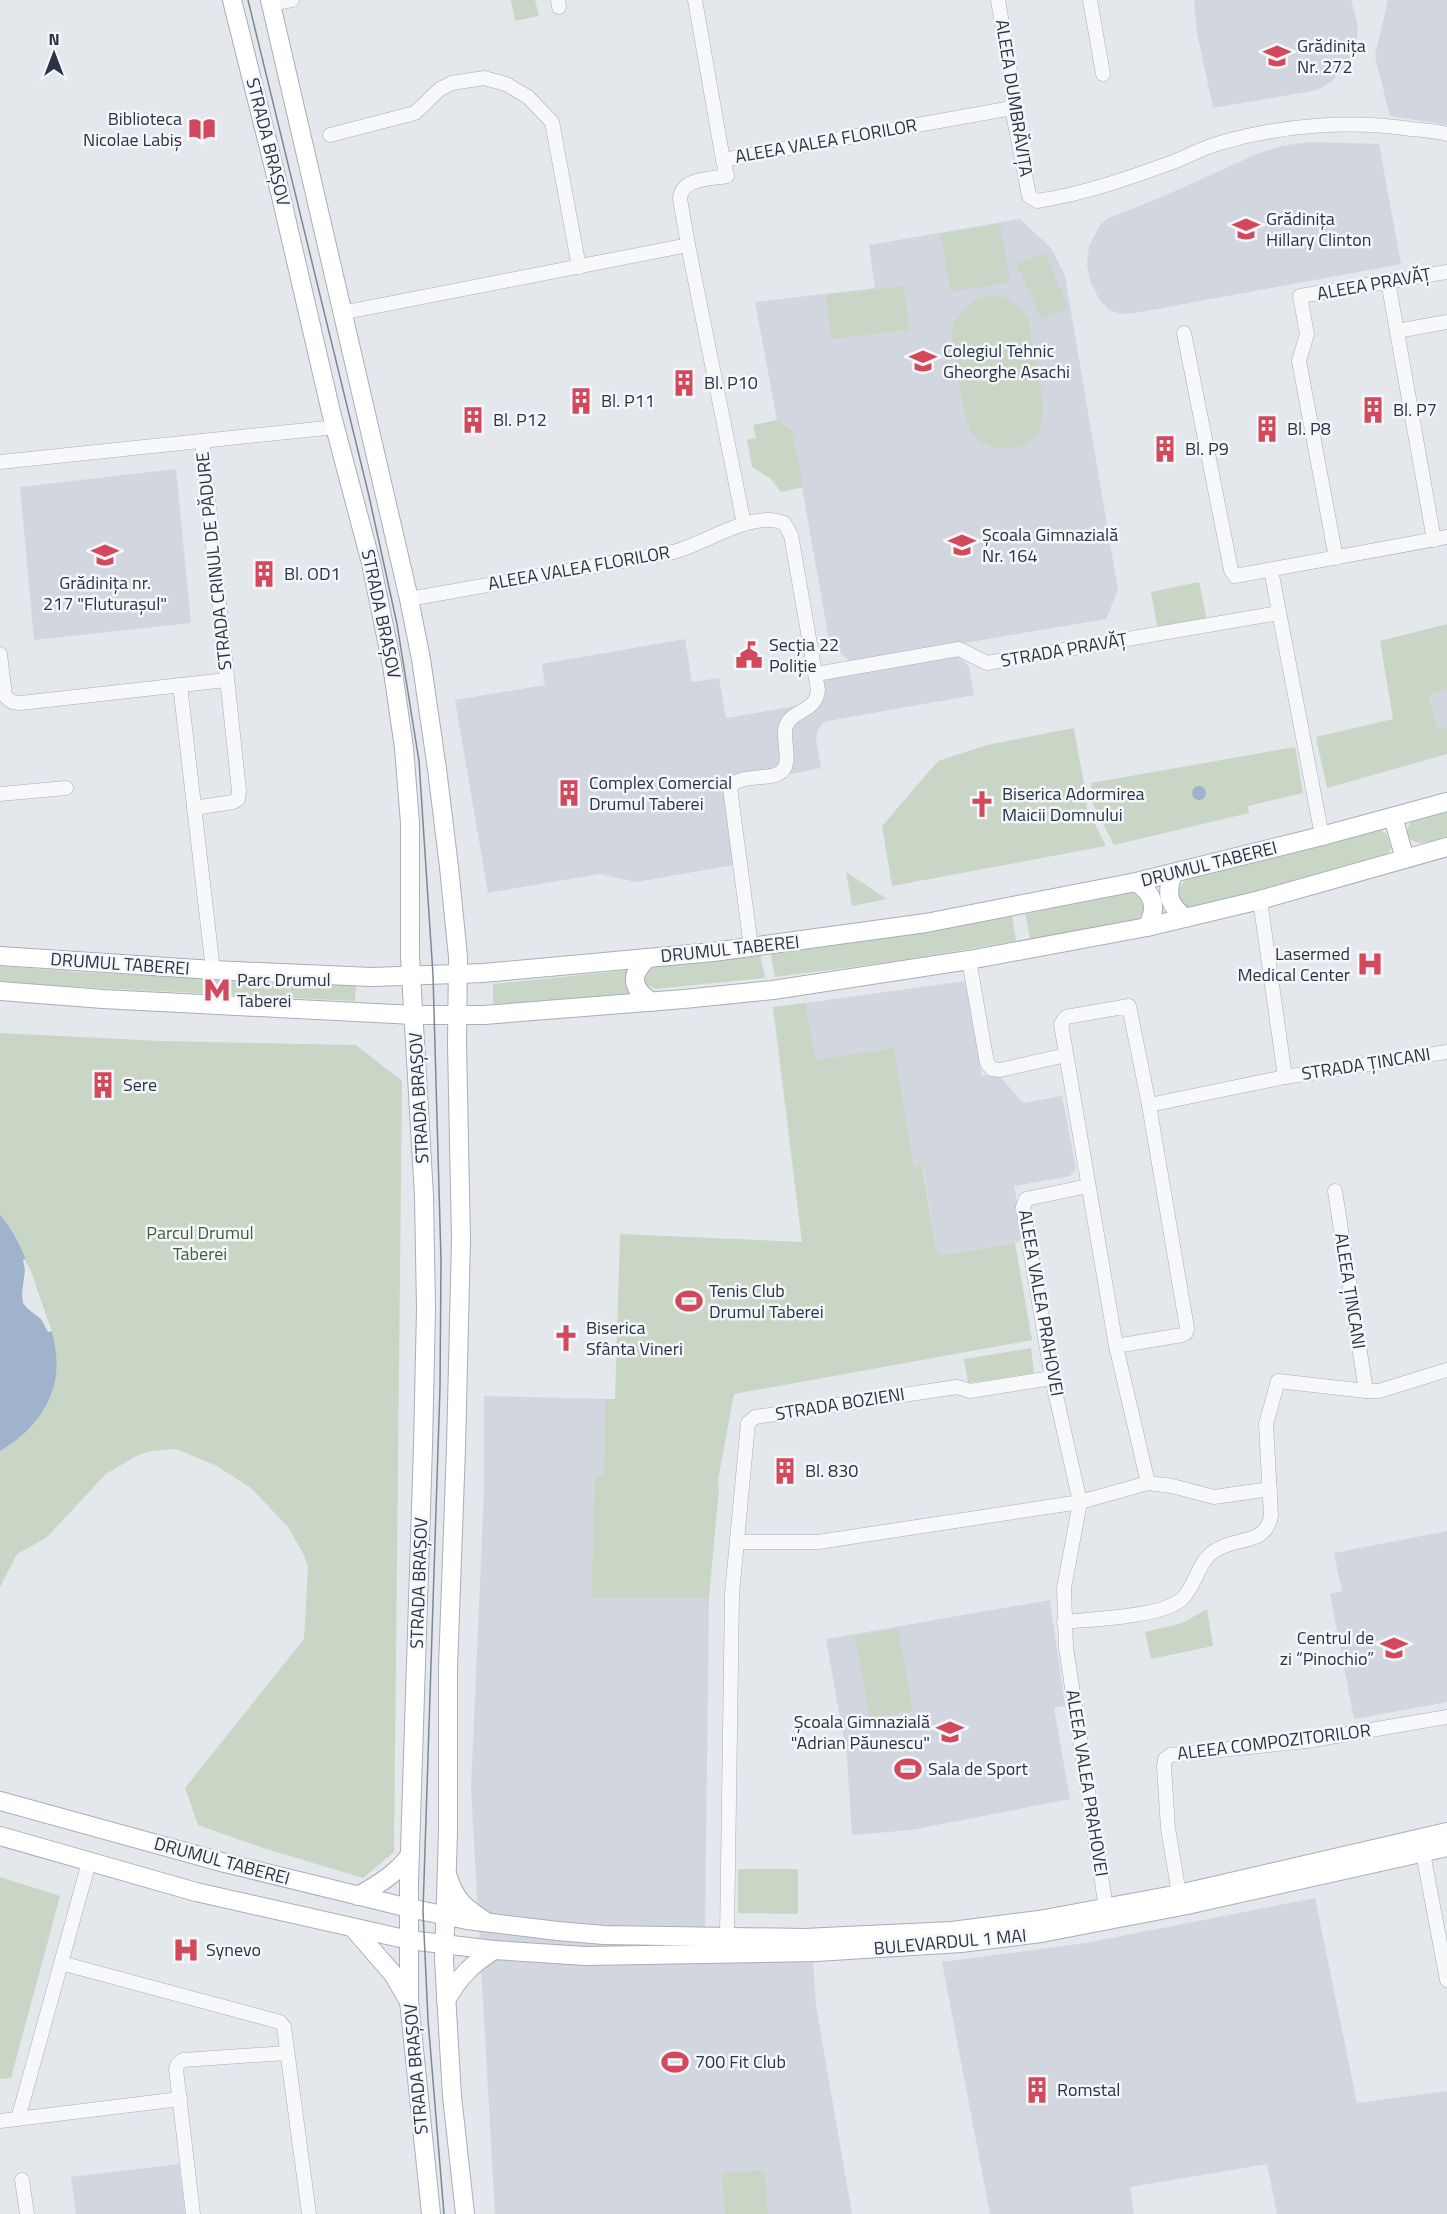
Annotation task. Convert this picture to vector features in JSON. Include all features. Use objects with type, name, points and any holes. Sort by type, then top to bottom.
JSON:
[{"type":"main road","name":"STRADA BRAȘOV","points":[[232,0],[379,599],[404,748],[410,823],[412,976],[424,1196],[426,1309],[410,1855],[409,2001],[431,2214]]},
{"type":"main road","name":"STRADA BRAȘOV","points":[[270,2],[409,599],[421,659],[450,878],[458,974],[461,1239],[448,1668],[444,1945],[452,2096],[465,2214]]},
{"type":"main road","name":"DRUMUL TABEREI","points":[[0,956],[213,970],[360,976],[458,974],[648,958],[751,947],[926,923],[1136,882],[1447,802]]},
{"type":"main road","points":[[1393,817],[1405,859]]},
{"type":"main road","name":"DRUMUL TABEREI","points":[[0,992],[414,1015],[458,1015],[652,1002],[773,990],[969,960],[1147,927],[1260,900],[1447,847]]},
{"type":"main road","points":[[1173,874],[1168,891],[1169,899],[1172,906],[1186,918]]},
{"type":"main road","points":[[1136,882],[1146,889],[1154,902],[1154,911],[1147,927]]},
{"type":"main road","points":[[648,958],[638,968],[635,981],[640,994],[652,1002]]},
{"type":"main road","name":"DRUMUL TABEREI","points":[[0,1801],[236,1866],[445,1916]]},
{"type":"main road","name":"BULEVARDUL 1 MAI","points":[[445,1916],[486,1923],[580,1933],[804,1938],[952,1931],[1039,1920],[1179,1894],[1447,1832]]},
{"type":"main road","name":"DRUMUL TABEREI","points":[[0,1836],[196,1892],[409,1940],[444,1945]]},
{"type":"main road","name":"BULEVARDUL 1 MAI","points":[[444,1945],[585,1956],[765,1954],[961,1943],[1041,1933],[1131,1917],[1447,1847]]},
{"type":"main road","points":[[358,1896],[400,1869],[410,1855]]},
{"type":"main road","points":[[446,1872],[452,1892],[461,1903],[486,1923]]},
{"type":"main road","points":[[353,1928],[393,1974],[409,2001]]},
{"type":"main road","points":[[446,2000],[456,1983],[469,1968],[494,1950]]},
{"type":"street","points":[[270,2],[292,0]]},
{"type":"street","points":[[695,0],[723,160]]},
{"type":"street","name":"ALEEA DUMBRĂVIȚA","points":[[998,0],[1013,88],[1012,108],[1029,196],[1037,201],[1064,197],[1101,187],[1219,143],[1273,131],[1328,125],[1375,124],[1447,134]]},
{"type":"street","points":[[1090,0],[1103,74]]},
{"type":"street","points":[[330,135],[416,112],[440,89],[452,83],[484,78],[506,84],[528,97],[552,122],[579,267]]},
{"type":"street","name":"ALEEA VALEA FLORILOR","points":[[744,524],[688,245],[680,192],[688,184],[727,176],[723,160],[1012,108]]},
{"type":"street","points":[[341,312],[688,245]]},
{"type":"street","name":"ALEEA PRAVĂȚ","points":[[1336,558],[1299,361],[1307,334],[1300,296],[1447,272]]},
{"type":"street","points":[[1184,333],[1232,573],[1238,576],[1440,538],[1388,281]]},
{"type":"street","points":[[1397,331],[1447,322]]},
{"type":"street","name":"STRADA CRINUL DE PĂDURE","points":[[0,462],[336,428]]},
{"type":"street","name":"STRADA CRINUL DE PĂDURE","points":[[194,808],[233,802],[238,799],[239,791],[202,441]]},
{"type":"street","name":"ALEEA VALEA FLORILOR","points":[[409,599],[687,549],[744,524],[776,520],[784,523],[791,535],[819,690],[815,701],[807,709],[790,718],[786,725],[784,768],[778,774],[736,782],[730,788],[751,947]]},
{"type":"street","points":[[1271,570],[1322,836]]},
{"type":"street","name":"STRADA PRAVĂȚ","points":[[816,674],[959,650],[987,663],[1279,613]]},
{"type":"street","name":"STRADA CRINUL DE PĂDURE","points":[[0,654],[5,696],[12,702],[21,703],[226,680]]},
{"type":"street","points":[[180,685],[213,970]]},
{"type":"street","points":[[0,794],[66,789]]},
{"type":"street","name":"STRADA ȚINCANI","points":[[1260,900],[1285,1077]]},
{"type":"street","points":[[969,960],[987,1063],[992,1069],[1000,1070],[1066,1055]]},
{"type":"street","points":[[1116,1346],[1186,1333],[1149,1105],[1129,1006],[1066,1017],[1062,1020],[1116,1346],[1148,1483]]},
{"type":"street","name":"STRADA ȚINCANI","points":[[1149,1105],[1285,1077],[1447,1052]]},
{"type":"street","name":"ALEEA VALEA PRAHOVEI","points":[[1088,1186],[1026,1199],[1024,1202],[1052,1378],[1080,1502],[1064,1588],[1064,1622],[1106,1908]]},
{"type":"street","name":"ALEEA ȚINCANI","points":[[1335,1191],[1366,1391]]},
{"type":"street","points":[[1064,1622],[1161,1609],[1182,1599],[1206,1558],[1213,1551],[1222,1546],[1263,1534],[1269,1526],[1271,1516],[1266,1424],[1278,1381],[1379,1391],[1447,1370]]},
{"type":"street","name":"STRADA BOZIENI","points":[[727,1936],[732,1594],[746,1426],[751,1420],[760,1416],[957,1387],[970,1391],[1052,1378]]},
{"type":"street","points":[[738,1542],[818,1542],[1080,1502],[1148,1483],[1172,1486],[1214,1497],[1270,1489]]},
{"type":"street","name":"ALEEA COMPOZITORILOR","points":[[1179,1894],[1168,1828],[1164,1776],[1165,1759],[1171,1755],[1307,1741],[1447,1716]]},
{"type":"street","points":[[1423,1853],[1447,1980]]},
{"type":"street","points":[[18,2119],[89,1862]]},
{"type":"street","points":[[61,1963],[276,2020],[284,2027],[309,2214]]},
{"type":"street","points":[[193,2214],[176,2069],[178,2064],[183,2060],[287,2052]]},
{"type":"street","points":[[0,2121],[180,2099]]},
{"type":"street","points":[[22,2180],[27,2214]]},
{"type":"shaded area","name":"Grădinița Nr. 272","points":[[1194,0],[1351,0],[1358,26],[1356,47],[1347,65],[1331,82],[1317,90],[1213,108],[1197,33]]},
{"type":"shaded area","points":[[1388,0],[1447,0],[1447,125],[1390,116],[1375,56]]},
{"type":"shaded area","name":"Grădinița Hillary Clinton","points":[[1309,142],[1379,144],[1401,264],[1135,313],[1121,314],[1109,310],[1099,299],[1090,281],[1087,264],[1089,246],[1100,225],[1109,218],[1259,153],[1281,146]]},
{"type":"shaded area","points":[[1020,219],[1052,249],[1065,276],[1118,590],[1106,619],[852,662],[830,646],[792,430],[777,420],[755,302],[875,288],[869,245]]},
{"type":"shaded area","name":"Grădinița nr. 217 \"Fluturaşul\"","points":[[176,469],[191,623],[34,640],[20,487]]},
{"type":"shaded area","points":[[685,639],[692,682],[719,678],[726,718],[807,704],[812,696],[810,681],[957,656],[969,666],[974,695],[828,721],[822,724],[817,732],[816,740],[821,768],[740,784],[735,787],[746,863],[636,882],[599,874],[488,893],[455,700],[545,685],[542,664]]},
{"type":"shaded area","points":[[1447,689],[1447,727],[1438,729],[1428,694]]},
{"type":"shaded area","points":[[965,981],[982,1076],[997,1073],[1023,1103],[1062,1096],[1076,1168],[1070,1176],[1014,1186],[1023,1233],[1019,1242],[943,1255],[936,1251],[923,1166],[914,1167],[894,1049],[814,1060],[806,1003]]},
{"type":"shaded area","points":[[484,1396],[605,1399],[604,1476],[595,1476],[591,1598],[709,1598],[705,1928],[811,1929],[816,2006],[852,2214],[495,2214],[471,1789],[484,1491]]},
{"type":"shaded area","name":"Centrul de zi “Pinochio”","points":[[1447,1531],[1447,1702],[1354,1719],[1330,1594],[1342,1591],[1334,1553]]},
{"type":"shaded area","name":"Școala Gimnazială \"Adrian Păunescu\"","points":[[1050,1600],[1065,1706],[1054,1708],[1070,1799],[911,1830],[852,1835],[847,1757],[826,1639]]},
{"type":"shaded area","points":[[1315,1898],[1357,2103],[1447,2091],[1447,2214],[1277,2214],[1267,2164],[1130,2187],[1134,2214],[990,2214],[942,1962],[1086,1943]]},
{"type":"shaded area","points":[[179,2164],[185,2214],[76,2214],[71,2177]]},
{"type":"green space","points":[[511,0],[535,0],[539,16],[515,21]]},
{"type":"green space","points":[[1000,224],[1010,282],[951,292],[940,234]]},
{"type":"green space","points":[[1045,253],[1068,308],[1041,319],[1017,264]]},
{"type":"green space","points":[[904,286],[909,330],[831,339],[826,295]]},
{"type":"green space","points":[[987,296],[1011,301],[1028,318],[1041,391],[1043,416],[1040,427],[1035,437],[1026,444],[1013,448],[993,447],[983,443],[975,436],[968,422],[957,373],[953,345],[955,322],[966,308]]},
{"type":"green space","points":[[777,420],[792,430],[803,487],[781,492],[771,479],[752,467],[747,440],[756,438],[753,425]]},
{"type":"green space","points":[[1199,582],[1207,621],[1158,630],[1151,592]]},
{"type":"green space","points":[[1447,624],[1447,689],[1428,695],[1438,729],[1447,727],[1447,754],[1327,788],[1316,737],[1393,719],[1380,641]]},
{"type":"green space","points":[[1074,728],[1087,808],[1106,846],[892,886],[882,826],[938,761],[987,745]]},
{"type":"green space","points":[[1295,747],[1303,793],[1248,806],[1249,813],[1114,845],[1093,804],[1091,783]]},
{"type":"green space","points":[[1447,810],[1447,837],[1420,843],[1406,835],[1412,820]]},
{"type":"green space","points":[[1380,830],[1386,833],[1391,847],[1388,854],[1381,858],[1192,909],[1181,905],[1177,891],[1185,880]]},
{"type":"green space","points":[[846,872],[887,899],[852,906]]},
{"type":"green space","points":[[1132,892],[1143,897],[1144,905],[1143,913],[1135,921],[1031,942],[1025,914]]},
{"type":"green space","points":[[1012,914],[1016,941],[904,960],[775,977],[770,951]]},
{"type":"green space","points":[[760,952],[765,978],[655,989],[643,983],[644,970],[650,964]]},
{"type":"green space","points":[[0,966],[356,985],[355,1001],[0,983]]},
{"type":"green space","points":[[630,970],[634,997],[493,1004],[493,984]]},
{"type":"green space","points":[[806,1003],[815,1060],[894,1048],[914,1167],[922,1165],[936,1251],[943,1255],[1015,1243],[1032,1340],[734,1394],[718,1480],[709,1598],[591,1598],[595,1476],[604,1476],[605,1399],[615,1399],[620,1234],[802,1242],[773,1007]]},
{"type":"green space","name":"Parcul Drumul Taberei","points":[[0,1033],[161,1041],[356,1045],[402,1081],[394,1852],[363,1878],[263,1848],[198,1825],[185,1788],[304,1639],[308,1567],[304,1555],[288,1527],[251,1488],[215,1465],[176,1449],[150,1451],[138,1455],[106,1474],[46,1538],[17,1554],[0,1587]]},
{"type":"green space","points":[[1031,1348],[1034,1373],[968,1383],[964,1359]]},
{"type":"green space","points":[[1207,1609],[1213,1646],[1151,1659],[1145,1632],[1182,1623]]},
{"type":"green space","points":[[898,1629],[913,1711],[870,1719],[855,1636]]},
{"type":"green space","points":[[738,1869],[798,1869],[798,1914],[738,1913]]},
{"type":"green space","points":[[0,1877],[60,1896],[11,2078],[0,2079]]},
{"type":"green space","points":[[764,2170],[768,2214],[725,2214],[722,2173]]},
{"type":"water","points":[[1196,786],[1202,786],[1206,793],[1202,800],[1196,800],[1192,796],[1192,790]]},
{"type":"water","points":[[0,1215],[17,1240],[37,1288],[53,1337],[56,1369],[50,1398],[43,1411],[24,1433],[0,1451]]},
{"type":"pier","points":[[25,1259],[52,1331],[48,1332],[41,1319],[23,1303],[25,1270],[23,1260]]},
{"type":"tram line","points":[[248,0],[369,496],[397,624],[419,761],[433,975],[441,1260],[440,1387],[423,1911],[428,2020],[444,2214]]},
{"type":"place","name":"Grădinița Nr. 272","points":[[1277,56]]},
{"type":"place","name":"Biblioteca Nicolae Labiș","points":[[202,129]]},
{"type":"place","name":"Grădinița Hillary Clinton","points":[[1246,229]]},
{"type":"place","name":"Colegiul Tehnic Gheorghe Asachi","points":[[923,361]]},
{"type":"place","name":"Bl. P10","points":[[684,383]]},
{"type":"place","name":"Bl. P11","points":[[581,401]]},
{"type":"place","name":"Bl. P7","points":[[1373,410]]},
{"type":"place","name":"Bl. P12","points":[[473,420]]},
{"type":"place","name":"Bl. P8","points":[[1267,429]]},
{"type":"place","name":"Bl. P9","points":[[1165,449]]},
{"type":"place","name":"Școala Gimnazială Nr. 164","points":[[962,545]]},
{"type":"place","name":"Grădinița nr. 217 \"Fluturaşul\"","points":[[105,555]]},
{"type":"place","name":"Bl. OD1","points":[[264,574]]},
{"type":"place","name":"Secția 22 Poliție","points":[[749,655]]},
{"type":"place","name":"Complex Comercial Drumul Taberei","points":[[569,793]]},
{"type":"place","name":"Biserica Adormirea Maicii Domnului","points":[[982,804]]},
{"type":"place","name":"Lasermed Medical Center","points":[[1370,964]]},
{"type":"place","name":"Parc Drumul Taberei","points":[[217,990]]},
{"type":"place","name":"Sere","points":[[103,1085]]},
{"type":"place","name":"Tenis Club Drumul Taberei","points":[[689,1301]]},
{"type":"place","name":"Biserica Sfânta Vineri","points":[[566,1338]]},
{"type":"place","name":"Bl. 830","points":[[785,1471]]},
{"type":"place","name":"Centrul de zi “Pinochio”","points":[[1394,1648]]},
{"type":"place","name":"Școala Gimnazială \"Adrian Păunescu\"","points":[[950,1732]]},
{"type":"place","name":"Sala de Sport","points":[[908,1769]]},
{"type":"place","name":"Synevo","points":[[186,1950]]},
{"type":"place","name":"700 Fit Club","points":[[675,2062]]},
{"type":"place","name":"Romstal","points":[[1037,2090]]}]
